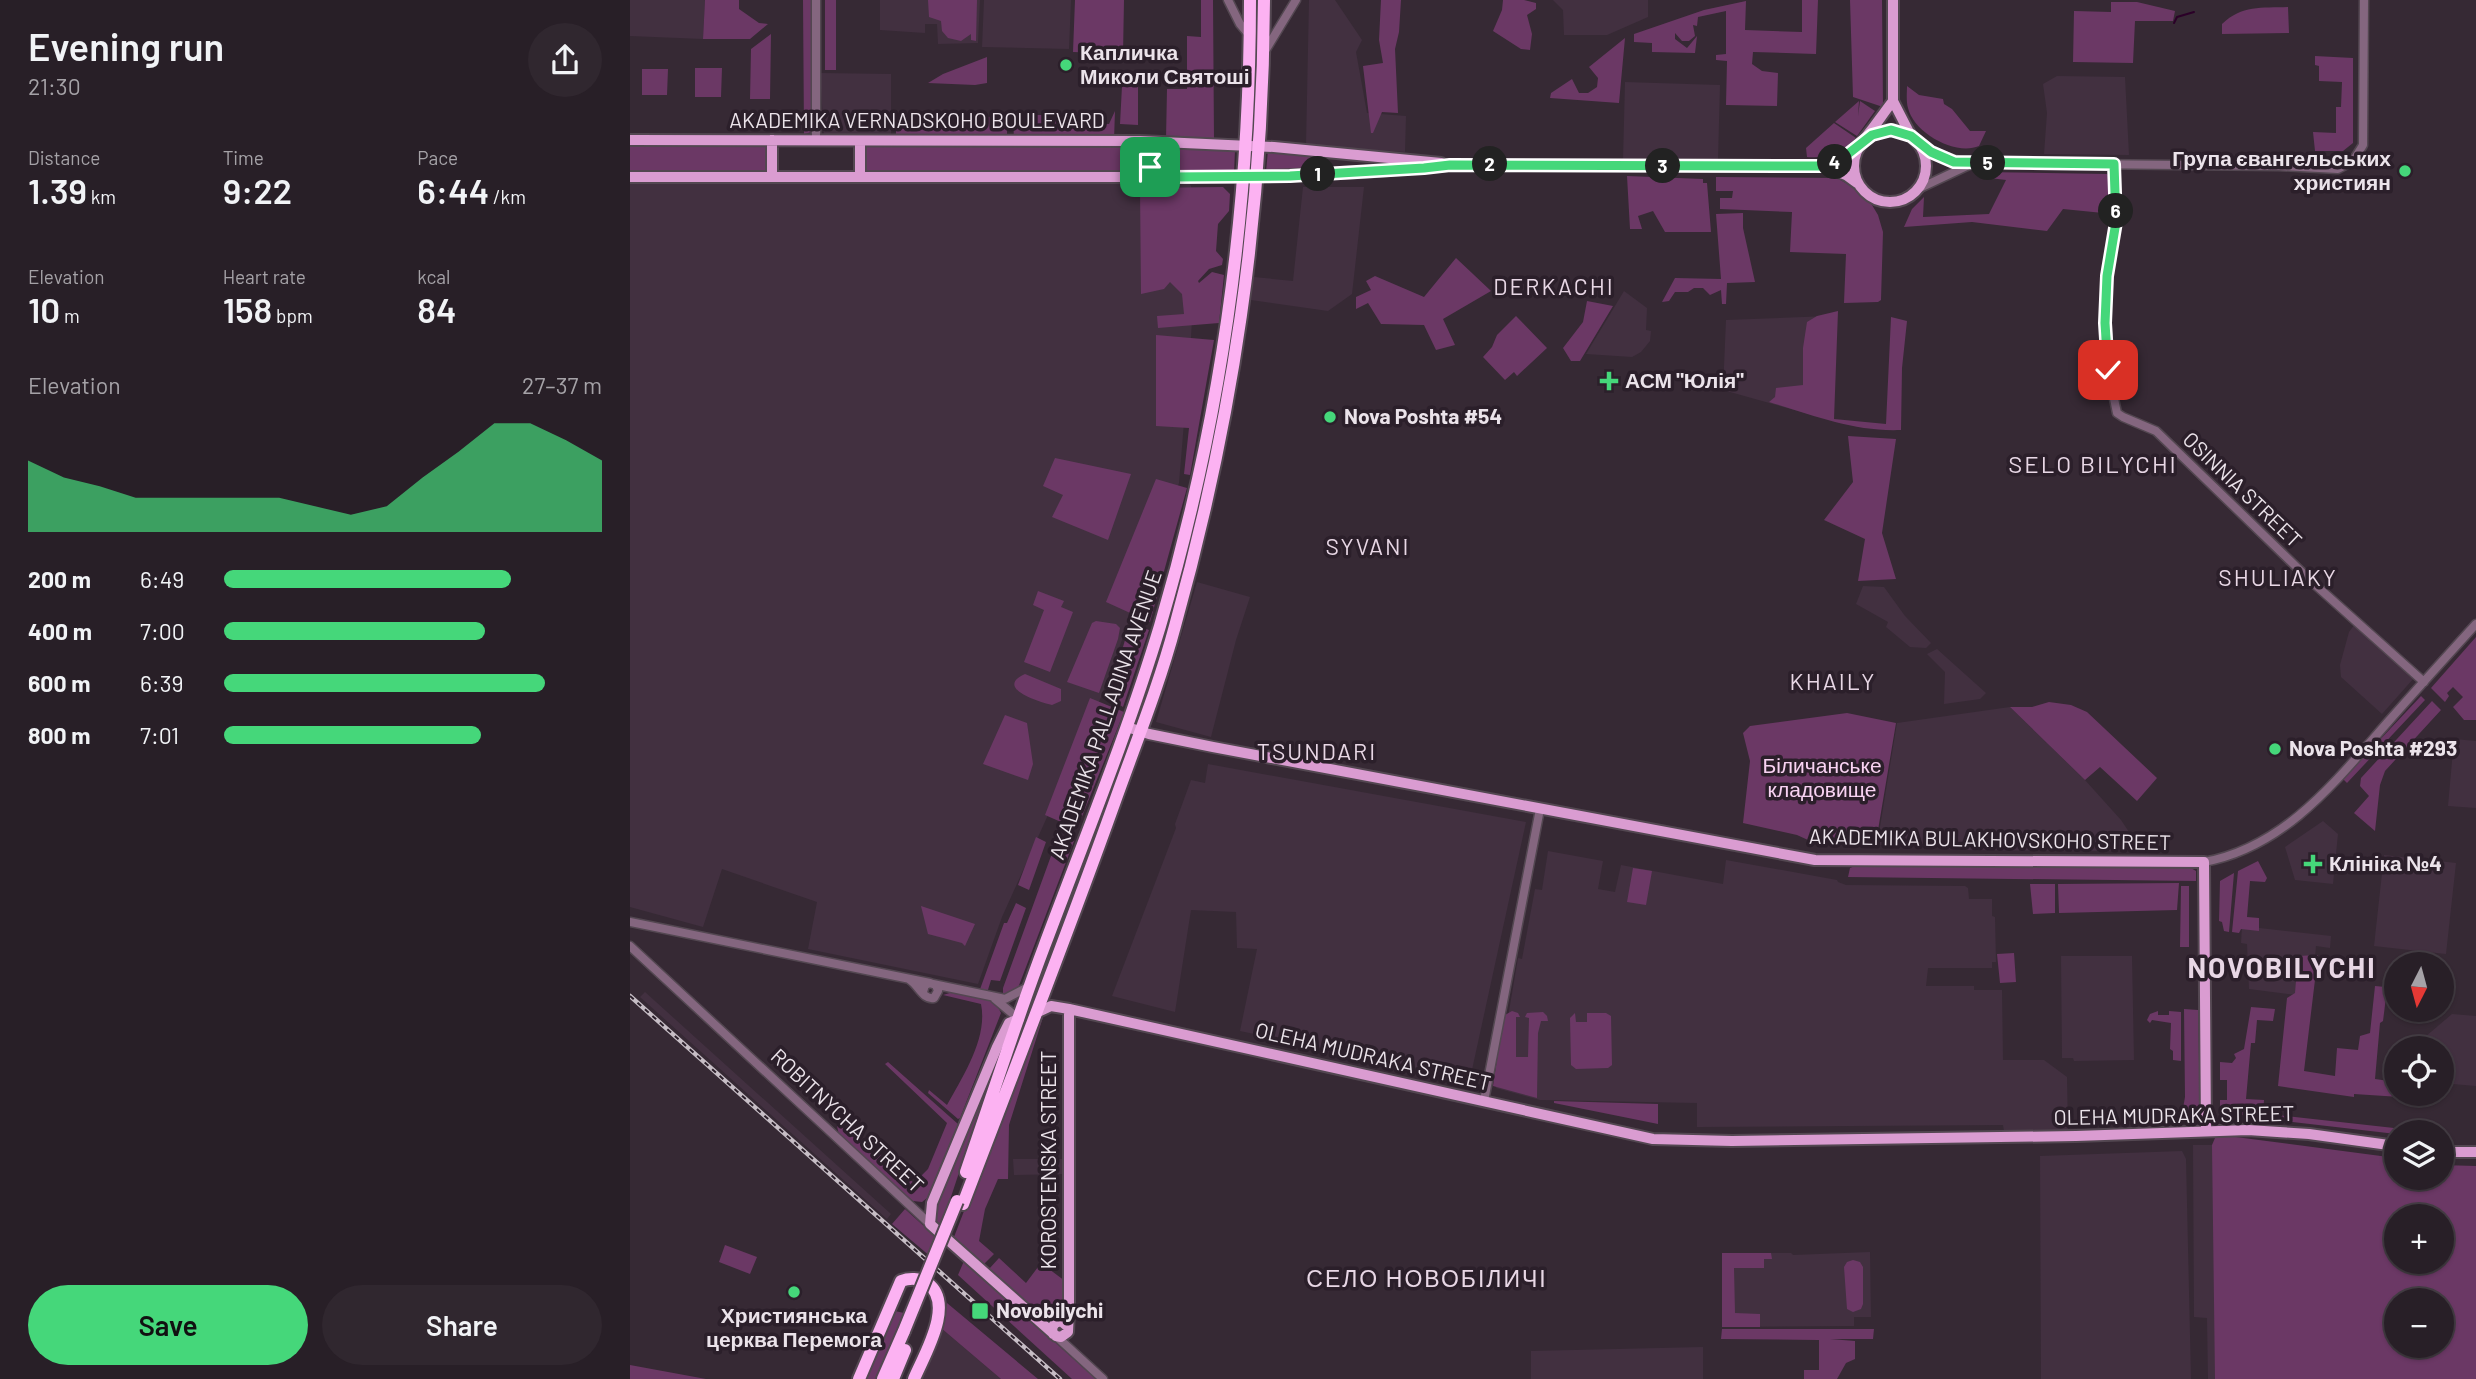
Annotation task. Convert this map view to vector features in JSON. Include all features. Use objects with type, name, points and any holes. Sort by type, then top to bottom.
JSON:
[{"type":"highway","name":"AKADEMIKA PALLADINA AVENUE","points":[[883,1379],[907,1332],[1036,1013],[1140,732],[1175,626],[1218,454],[1243,312],[1258,177],[1253,146],[1250,0]]},
{"type":"highway","name":"AKADEMIKA PALLADINA AVENUE","points":[[960,1202],[1030,985],[1127,727],[1172,582],[1205,451],[1226,337],[1244,177],[1253,146],[1264,54],[1264,0]]},
{"type":"highway","points":[[859,1379],[901,1281],[914,1279],[931,1287],[940,1306],[933,1334],[914,1379]]},
{"type":"highway","name":"AKADEMIKA PALLADINA AVENUE","points":[[893,1379],[907,1332]]},
{"type":"main road","points":[[1823,166],[1846,175],[1878,200],[1891,202],[1903,200],[1918,189],[1924,179],[1926,157],[1893,102],[1894,0]]},
{"type":"main road","points":[[1859,184],[1854,162],[1857,151],[1893,102]]},
{"type":"main road","points":[[630,177],[1258,177],[1450,165],[1823,166],[1839,161],[1872,135],[1891,130],[1914,139]]},
{"type":"main road","name":"AKADEMIKA VERNADSKOHO BOULEVARD","points":[[630,140],[1119,140],[1320,151],[1450,165]]},
{"type":"main road","points":[[772,140],[772,177]]},
{"type":"main road","points":[[860,141],[860,177]]},
{"type":"main road","points":[[1164,143],[1152,151],[1149,161],[1153,172],[1169,177]]},
{"type":"main road","points":[[1313,174],[1328,170],[1331,164],[1330,156],[1320,151]]},
{"type":"main road","name":"AKADEMIKA BULAKHOVSKOHO STREET","points":[[1127,727],[1140,732],[1815,860],[2203,862]]},
{"type":"main road","points":[[2203,862],[2206,1131]]},
{"type":"main road","points":[[1047,983],[1053,1000],[1069,1009]]},
{"type":"main road","name":"OLEHA MUDRAKA STREET","points":[[1036,1013],[1051,1006],[1069,1009],[1639,1137],[1668,1140],[2154,1135],[2248,1130],[2309,1134],[2384,1144]]},
{"type":"main road","name":"KOROSTENSKA STREET","points":[[1059,1329],[1069,1311],[1069,1009]]},
{"type":"main road","points":[[930,1224],[932,1203],[998,1047],[1009,1023],[1019,1019]]},
{"type":"main road","points":[[2454,1152],[2476,1152]]},
{"type":"main road","name":"ROBITNYCHA STREET","points":[[930,1224],[1040,1323],[1059,1329]]},
{"type":"street","points":[[816,0],[816,141]]},
{"type":"street","points":[[1228,0],[1240,24],[1251,36]]},
{"type":"street","name":"AKADEMIKA PALLADINA AVENUE","points":[[1264,54],[1297,0]]},
{"type":"street","points":[[1914,139],[1931,152],[1954,162],[2338,169],[2353,161],[2363,145],[2364,0]]},
{"type":"street","points":[[1918,189],[1975,163]]},
{"type":"street","name":"OSINNIA STREET","points":[[2114,164],[2116,222],[2107,276],[2105,323],[2108,370],[2117,412],[2156,432],[2311,581],[2424,682]]},
{"type":"street","name":"AKADEMIKA BULAKHOVSKOHO STREET","points":[[2203,862],[2254,845],[2295,820],[2338,779],[2476,624]]},
{"type":"street","points":[[1485,1101],[1540,809]]},
{"type":"street","points":[[633,922],[932,983],[995,999],[1010,998],[1030,985]]},
{"type":"street","name":"ROBITNYCHA STREET","points":[[630,946],[930,1224]]},
{"type":"street","points":[[907,979],[917,984],[928,998],[950,988]]},
{"type":"street","points":[[923,992],[924,986],[932,983]]},
{"type":"street","points":[[932,983],[938,988],[937,995]]},
{"type":"street","points":[[995,999],[1019,1019]]},
{"type":"street","points":[[917,1212],[932,1203]]},
{"type":"street","points":[[1059,1329],[1070,1350],[1102,1379]]},
{"type":"shaded area","points":[[630,0],[705,0],[703,39],[630,36]]},
{"type":"shaded area","points":[[880,0],[980,0],[978,43],[938,44],[937,24],[925,24],[925,33],[880,30]]},
{"type":"shaded area","points":[[984,0],[1071,0],[1069,49],[982,47]]},
{"type":"shaded area","points":[[1309,0],[1335,0],[1362,40],[1356,52],[1367,113],[1406,116],[1405,152],[1306,145]]},
{"type":"shaded area","points":[[1553,0],[1648,0],[1648,17],[1607,35],[1564,35],[1563,10]]},
{"type":"shaded area","points":[[820,73],[891,74],[891,139],[824,136]]},
{"type":"shaded area","points":[[2057,76],[2125,77],[2129,155],[2044,154],[2047,113],[2043,84]]},
{"type":"shaded area","points":[[1625,82],[1720,85],[1718,160],[1623,160]]},
{"type":"shaded area","points":[[630,181],[1189,182],[1198,202],[1191,338],[1179,483],[1102,695],[1002,917],[978,984],[808,949],[817,902],[722,869],[703,927],[630,907]]},
{"type":"shaded area","points":[[1303,187],[1364,187],[1352,294],[1328,311],[1251,300],[1254,277],[1293,281]]},
{"type":"shaded area","points":[[1624,291],[1647,308],[1646,330],[1651,331],[1650,341],[1641,352],[1632,357],[1586,354]]},
{"type":"shaded area","points":[[1829,316],[1823,418],[1723,390],[1726,320]]},
{"type":"shaded area","points":[[1197,582],[1250,597],[1211,737],[1156,722]]},
{"type":"shaded area","points":[[1863,586],[1884,587],[1905,616],[1931,643],[1926,648],[1910,647],[1886,627],[1888,622],[1856,604]]},
{"type":"shaded area","points":[[2355,624],[2414,678],[2382,714],[2341,677],[2340,665],[2349,632]]},
{"type":"shaded area","points":[[1937,649],[1986,693],[1980,699],[1944,704],[1945,672],[1927,654]]},
{"type":"shaded area","points":[[2010,707],[2085,780],[2121,820],[2133,838],[2133,851],[1952,850],[1939,844],[1877,845],[1897,723]]},
{"type":"shaded area","points":[[2454,739],[2476,741],[2476,808],[2448,806]]},
{"type":"shaded area","points":[[1208,764],[1526,822],[1470,1079],[1240,1031],[1257,949],[1237,948],[1236,912],[1191,910],[1175,1012],[1112,996],[1176,828],[1175,824],[1191,780],[1205,783]]},
{"type":"shaded area","name":"Клініка №4","points":[[2323,821],[2338,834],[2333,884],[2295,880],[2285,847]]},
{"type":"shaded area","points":[[1548,851],[1603,861],[1598,889],[1615,892],[1621,865],[1723,884],[1726,860],[1837,880],[1846,885],[1965,886],[1968,888],[1969,899],[1992,899],[1996,962],[1992,962],[1992,968],[1928,968],[1926,986],[1974,986],[1974,990],[2002,990],[2003,1060],[2044,1060],[2067,1077],[2068,1131],[2004,1131],[2003,1125],[1697,1127],[1697,1103],[1540,1100],[1496,1088],[1518,958],[1522,959],[1535,889],[1542,890]]},
{"type":"shaded area","points":[[2384,855],[2456,863],[2446,952],[2374,946]]},
{"type":"shaded area","points":[[2242,926],[2331,936],[2330,948],[2316,946],[2315,957],[2296,995],[2249,989],[2247,944],[2241,943]]},
{"type":"shaded area","points":[[2061,956],[2132,956],[2134,1060],[2074,1061],[2073,1058],[2062,1058]]},
{"type":"shaded area","points":[[645,992],[891,1214],[887,1219],[640,997]]},
{"type":"shaded area","points":[[2454,1014],[2476,1016],[2476,1086],[2454,1084],[2454,1036],[2426,1036],[2443,1022],[2454,1022]]},
{"type":"shaded area","points":[[2193,1145],[2215,1145],[2219,1379],[2208,1379],[2207,1318],[2194,1317]]},
{"type":"shaded area","points":[[2182,1151],[2186,1159],[2191,1379],[2041,1379],[2040,1156]]},
{"type":"shaded area","points":[[1013,1159],[1064,1159],[1064,1174],[1014,1175]]},
{"type":"shaded area","points":[[1870,1252],[1871,1317],[1854,1317],[1854,1326],[1722,1327],[1722,1253],[1793,1255]]},
{"type":"shaded area","points":[[941,1328],[1001,1379],[919,1379]]},
{"type":"shaded area","points":[[1703,1347],[1703,1379],[1531,1379],[1531,1351]]},
{"type":"green space","points":[[705,0],[739,0],[739,9],[759,23],[768,24],[750,39],[703,39]]},
{"type":"green space","points":[[803,0],[812,0],[812,132],[804,134]]},
{"type":"green space","points":[[825,0],[836,0],[836,70],[825,70]]},
{"type":"green space","points":[[928,0],[977,0],[976,41],[971,40],[971,34],[961,41],[948,38],[942,31],[941,21],[929,17]]},
{"type":"green space","points":[[1075,0],[1124,0],[1123,54],[1073,52]]},
{"type":"green space","points":[[1201,0],[1213,0],[1214,140],[1166,139],[1167,89],[1187,89],[1187,36],[1201,37]]},
{"type":"green space","points":[[1381,0],[1401,0],[1395,49],[1398,113],[1382,112],[1371,133],[1363,66],[1383,63],[1379,40]]},
{"type":"green space","points":[[1503,0],[1536,3],[1536,9],[1527,15],[1532,34],[1530,50],[1521,49],[1493,31],[1502,10]]},
{"type":"green space","points":[[1802,0],[1818,0],[1816,54],[1753,52],[1752,64],[1762,71],[1778,73],[1777,106],[1726,105],[1727,61],[1716,60],[1716,55],[1726,54],[1726,11],[1698,17],[1697,26],[1693,25],[1695,36],[1689,41],[1682,41],[1675,33],[1675,39],[1687,48],[1697,36],[1695,53],[1652,52],[1652,43],[1634,42],[1634,34],[1704,10],[1746,1],[1745,30],[1802,32]]},
{"type":"green space","points":[[1850,0],[1882,0],[1883,107],[1853,97]]},
{"type":"green space","points":[[2111,2],[2137,2],[2175,11],[2173,21],[2135,21],[2133,63],[2073,62],[2074,11],[2111,12]]},
{"type":"green space","points":[[2288,7],[2289,33],[2222,34],[2222,24],[2237,13],[2252,9]]},
{"type":"green space","points":[[771,34],[770,99],[750,99],[751,49]]},
{"type":"green space","points":[[1625,38],[1619,103],[1550,98],[1551,93],[1572,79],[1579,93],[1588,93],[1597,87],[1598,78],[1589,67]]},
{"type":"green space","points":[[2315,56],[2353,58],[2353,143],[2343,151],[2315,151],[2313,132],[2336,133],[2336,107],[2341,107],[2342,82],[2319,81],[2319,66],[2315,65]]},
{"type":"green space","points":[[987,57],[987,83],[928,83],[943,74]]},
{"type":"green space","points":[[695,68],[722,68],[721,97],[695,97]]},
{"type":"green space","points":[[642,69],[668,69],[667,95],[642,95]]},
{"type":"green space","points":[[1122,86],[1138,87],[1138,125],[1120,124]]},
{"type":"green space","points":[[1907,86],[1919,95],[1943,99],[1944,104],[1952,109],[1970,131],[1986,131],[1979,146],[1959,148],[1927,134],[1918,126],[1907,105]]},
{"type":"green space","points":[[1859,101],[1858,116],[1860,101],[1875,111],[1857,136],[1835,122]]},
{"type":"green space","points":[[1115,111],[1114,140],[1014,140],[1013,115],[1088,115],[1089,123],[1109,124]]},
{"type":"green space","points":[[896,116],[1007,117],[1007,139],[896,138]]},
{"type":"green space","points":[[1834,123],[1856,138],[1846,148],[1834,154],[1807,157],[1806,148]]},
{"type":"green space","points":[[630,144],[768,146],[768,174],[630,174]]},
{"type":"green space","points":[[865,145],[1148,145],[1144,153],[1144,168],[1151,175],[866,175]]},
{"type":"green space","points":[[1166,149],[1235,150],[1234,174],[1166,174],[1156,169],[1155,156]]},
{"type":"green space","points":[[1268,150],[1324,157],[1325,165],[1318,170],[1266,172]]},
{"type":"green space","points":[[1981,172],[2107,174],[2111,179],[2113,214],[2063,209],[2047,231],[1972,222],[1904,227],[1912,209],[1924,197],[1923,217],[1989,214],[2006,180],[1981,177]]},
{"type":"green space","points":[[1627,176],[1703,179],[1703,183],[1707,183],[1711,232],[1665,232],[1653,211],[1638,216],[1642,229],[1630,229]]},
{"type":"green space","points":[[1716,177],[1837,178],[1856,189],[1872,205],[1883,232],[1881,300],[1844,303],[1846,254],[1790,252],[1792,212],[1720,209],[1720,198],[1732,198],[1733,191],[1716,191]]},
{"type":"green space","points":[[1223,187],[1230,194],[1229,211],[1218,224],[1216,251],[1223,259],[1222,265],[1209,269],[1198,281],[1199,283],[1212,272],[1224,275],[1219,323],[1158,328],[1157,316],[1184,314],[1182,294],[1170,282],[1164,289],[1141,294],[1140,188]]},
{"type":"green space","points":[[1743,213],[1743,228],[1755,282],[1727,283],[1726,304],[1722,304],[1721,290],[1710,295],[1703,288],[1675,292],[1669,301],[1662,302],[1675,278],[1721,279],[1716,214]]},
{"type":"green space","points":[[1456,258],[1491,291],[1443,319],[1455,345],[1436,350],[1424,325],[1381,324],[1368,303],[1356,309],[1356,297],[1371,290],[1366,281],[1375,276],[1424,297]]},
{"type":"green space","points":[[1587,301],[1613,306],[1580,361],[1571,361],[1563,348],[1583,322]]},
{"type":"green space","points":[[1838,311],[1834,419],[1886,424],[1891,317],[1907,321],[1902,368],[1901,430],[1851,425],[1769,402],[1775,397],[1776,388],[1803,385],[1803,348],[1807,322],[1817,316]]},
{"type":"green space","points":[[1516,316],[1547,348],[1517,376],[1514,372],[1505,380],[1483,357],[1492,347],[1497,335]]},
{"type":"green space","points":[[1156,335],[1214,340],[1190,475],[1184,474],[1189,428],[1156,426]]},
{"type":"green space","points":[[1848,436],[1896,439],[1882,533],[1896,579],[1858,581],[1865,539],[1824,520],[1853,482]]},
{"type":"green space","points":[[1055,458],[1131,474],[1108,540],[1052,517],[1063,495],[1043,486]]},
{"type":"green space","points":[[1156,479],[1187,488],[1150,622],[1106,602]]},
{"type":"green space","points":[[1038,591],[1064,601],[1061,607],[1073,612],[1050,672],[1024,662],[1044,610],[1033,605]]},
{"type":"green space","points":[[1096,621],[1116,624],[1120,628],[1099,693],[1067,682],[1092,623]]},
{"type":"green space","points":[[1130,623],[1149,630],[1123,707],[1108,698]]},
{"type":"green space","points":[[2476,637],[2476,720],[2464,720],[2453,707],[2463,697],[2453,687],[2447,693],[2449,696],[2445,702],[2431,688]]},
{"type":"green space","points":[[1025,674],[1061,689],[1061,701],[1052,705],[1022,694],[1014,684]]},
{"type":"green space","points":[[2421,696],[2425,700],[2347,783],[2343,779]]},
{"type":"green space","points":[[1090,698],[1124,712],[1077,829],[1045,815]]},
{"type":"green space","points":[[2432,701],[2441,710],[2385,771],[2380,785],[2375,831],[2354,813],[2369,796],[2360,786],[2361,778]]},
{"type":"green space","points":[[2049,702],[2071,705],[2087,712],[2157,778],[2137,801],[2100,767],[2085,780],[2010,707],[2032,707]]},
{"type":"green space","name":"Біличанське кладовище","points":[[1847,713],[1896,723],[1875,848],[1808,840],[1743,823],[1750,761],[1743,733],[1750,726]]},
{"type":"green space","points":[[1005,715],[1027,723],[1033,764],[1028,780],[983,764]]},
{"type":"green space","points":[[1059,834],[1074,841],[1018,988],[1006,996],[1003,988]]},
{"type":"green space","points":[[1036,837],[1046,842],[1029,890],[1018,885]]},
{"type":"green space","points":[[2258,861],[2267,878],[2265,882],[2250,881],[2247,917],[2259,918],[2259,931],[2241,929],[2239,933],[2232,932],[2238,871]]},
{"type":"green space","points":[[2189,867],[2196,871],[2196,881],[1848,877],[1850,868]]},
{"type":"green space","points":[[1633,868],[1652,871],[1646,905],[1627,902]]},
{"type":"green space","points":[[2234,873],[2229,932],[2224,931],[2222,922],[2219,921],[2220,881]]},
{"type":"green space","points":[[2179,883],[2177,910],[2059,913],[2058,884]]},
{"type":"green space","points":[[2030,884],[2055,884],[2055,913],[2033,914]]},
{"type":"green space","points":[[2181,886],[2189,886],[2189,947],[2180,947]]},
{"type":"green space","points":[[1016,903],[1026,908],[1000,981],[991,980],[987,993],[979,992],[1004,923],[1007,923]]},
{"type":"green space","points":[[921,906],[975,924],[965,946],[928,934]]},
{"type":"green space","points":[[2014,953],[2016,982],[2000,983],[1997,954]]},
{"type":"green space","points":[[2318,955],[2304,1071],[2335,1076],[2337,1048],[2358,1050],[2360,1036],[2370,1033],[2375,986],[2384,987],[2384,1013],[2380,1023],[2375,1079],[2384,1080],[2384,1096],[2354,1094],[2354,1097],[2278,1086],[2287,998],[2295,993],[2298,956]]},
{"type":"green space","points":[[953,992],[987,1000],[998,1007],[1001,1013],[958,1119],[928,1093],[929,1090],[947,1105],[978,1043],[981,1004],[943,995]]},
{"type":"green space","points":[[2251,1007],[2275,1009],[2273,1021],[2257,1020],[2255,1043],[2251,1043],[2246,1099],[2264,1100],[2263,1116],[2220,1114],[2220,1100],[2227,1100],[2227,1080],[2220,1080],[2220,1062],[2232,1063],[2236,1058],[2234,1054],[2244,1049]]},
{"type":"green space","points":[[2184,1009],[2198,1010],[2200,1115],[2181,1120],[2185,1097]]},
{"type":"green space","points":[[1512,1011],[1520,1017],[1516,1017],[1516,1057],[1528,1057],[1527,1013],[1543,1012],[1547,1016],[1548,1021],[1541,1021],[1538,1033],[1537,1098],[1493,1086],[1503,1020],[1505,1015]]},
{"type":"green space","points":[[2158,1011],[2158,1015],[2169,1015],[2169,1011],[2181,1012],[2181,1061],[2173,1060],[2173,1051],[2170,1049],[2171,1023],[2152,1020],[2150,1023],[2147,1020],[2150,1014]]},
{"type":"green space","points":[[1575,1013],[1576,1022],[1587,1022],[1587,1013],[1606,1013],[1611,1016],[1612,1065],[1608,1068],[1576,1069],[1571,1065],[1570,1018]]},
{"type":"green space","points":[[1044,1014],[1009,1125],[1008,1179],[998,1179],[985,1209],[979,1241],[994,1254],[984,1264],[954,1237],[1039,1017]]},
{"type":"green space","points":[[888,1062],[958,1124],[927,1198],[922,1202],[913,1201],[839,1135],[839,1119],[914,1183],[928,1169],[947,1123],[885,1064]]},
{"type":"green space","points":[[990,1079],[941,1227],[935,1219],[935,1212]]},
{"type":"green space","points":[[1554,1103],[1658,1104],[1658,1124]]},
{"type":"green space","points":[[2267,1114],[2384,1127],[2384,1133],[2266,1119]]},
{"type":"green space","points":[[2228,1136],[2384,1156],[2384,1190],[2454,1190],[2454,1165],[2476,1166],[2476,1379],[2215,1379],[2212,1145],[2215,1138]]},
{"type":"green space","points":[[905,1209],[937,1238],[931,1257],[892,1224]]},
{"type":"green space","points":[[725,1245],[757,1257],[750,1274],[719,1262]]},
{"type":"green space","points":[[1722,1253],[1771,1253],[1772,1259],[1764,1259],[1764,1268],[1734,1268],[1735,1313],[1760,1314],[1760,1327],[1722,1327]]},
{"type":"green space","points":[[999,1258],[1026,1283],[1041,1263],[1065,1281],[1065,1303],[1061,1312],[1052,1319],[1040,1316],[989,1269]]},
{"type":"green space","points":[[964,1261],[1096,1379],[1072,1379],[958,1275]]},
{"type":"green space","points":[[1847,1262],[1860,1262],[1863,1267],[1863,1304],[1861,1309],[1853,1312],[1847,1309],[1844,1267]]},
{"type":"green space","points":[[947,1303],[1038,1379],[1001,1379],[941,1328]]},
{"type":"green space","points":[[895,1311],[904,1313],[877,1379],[862,1379]]},
{"type":"green space","points":[[1722,1329],[1874,1329],[1873,1339],[1830,1339],[1855,1341],[1855,1359],[1846,1363],[1837,1379],[1804,1379],[1804,1370],[1819,1370],[1819,1340],[1721,1339]]},
{"type":"green space","points":[[630,1365],[706,1379],[630,1379]]},
{"type":"waterway","points":[[2174,23],[2177,17],[2194,12]]},
{"type":"railway","points":[[630,996],[1060,1379]]},
{"type":"place","name":"Капличка Миколи Святоші","points":[[1066,65]]},
{"type":"place","name":"Група євангельських християн","points":[[2405,171]]},
{"type":"place","name":"АСМ \"Юлія\"","points":[[1609,381]]},
{"type":"place","name":"Nova Poshta #54","points":[[1330,417]]},
{"type":"place","name":"Nova Poshta #293","points":[[2275,749]]},
{"type":"place","name":"Клініка №4","points":[[2313,864]]},
{"type":"place","name":"Християнська церква Перемога","points":[[794,1292]]},
{"type":"place","name":"Novobilychi","points":[[980,1311]]},
{"type":"district","name":"DERKACHI","points":[[1554,287]]},
{"type":"district","name":"SELO BILYCHI","points":[[2093,465]]},
{"type":"district","name":"SYVANI","points":[[1368,547]]},
{"type":"district","name":"SHULIAKY","points":[[2278,578]]},
{"type":"district","name":"KHAILY","points":[[1833,682]]},
{"type":"district","name":"TSUNDARI","points":[[1317,752]]},
{"type":"district","name":"NOVOBILYCHI","points":[[2282,968]]},
{"type":"district","name":"СЕЛО НОВОБІЛИЧІ","points":[[1427,1279]]},
{"type":"route","points":[[1150,167],[1158,175],[1169,177],[1244,177],[1450,165],[1823,166],[1839,161],[1872,135],[1891,130],[1911,136],[1931,152],[1954,162],[2114,164],[2116,222],[2107,276],[2105,323],[2108,370]]}]
